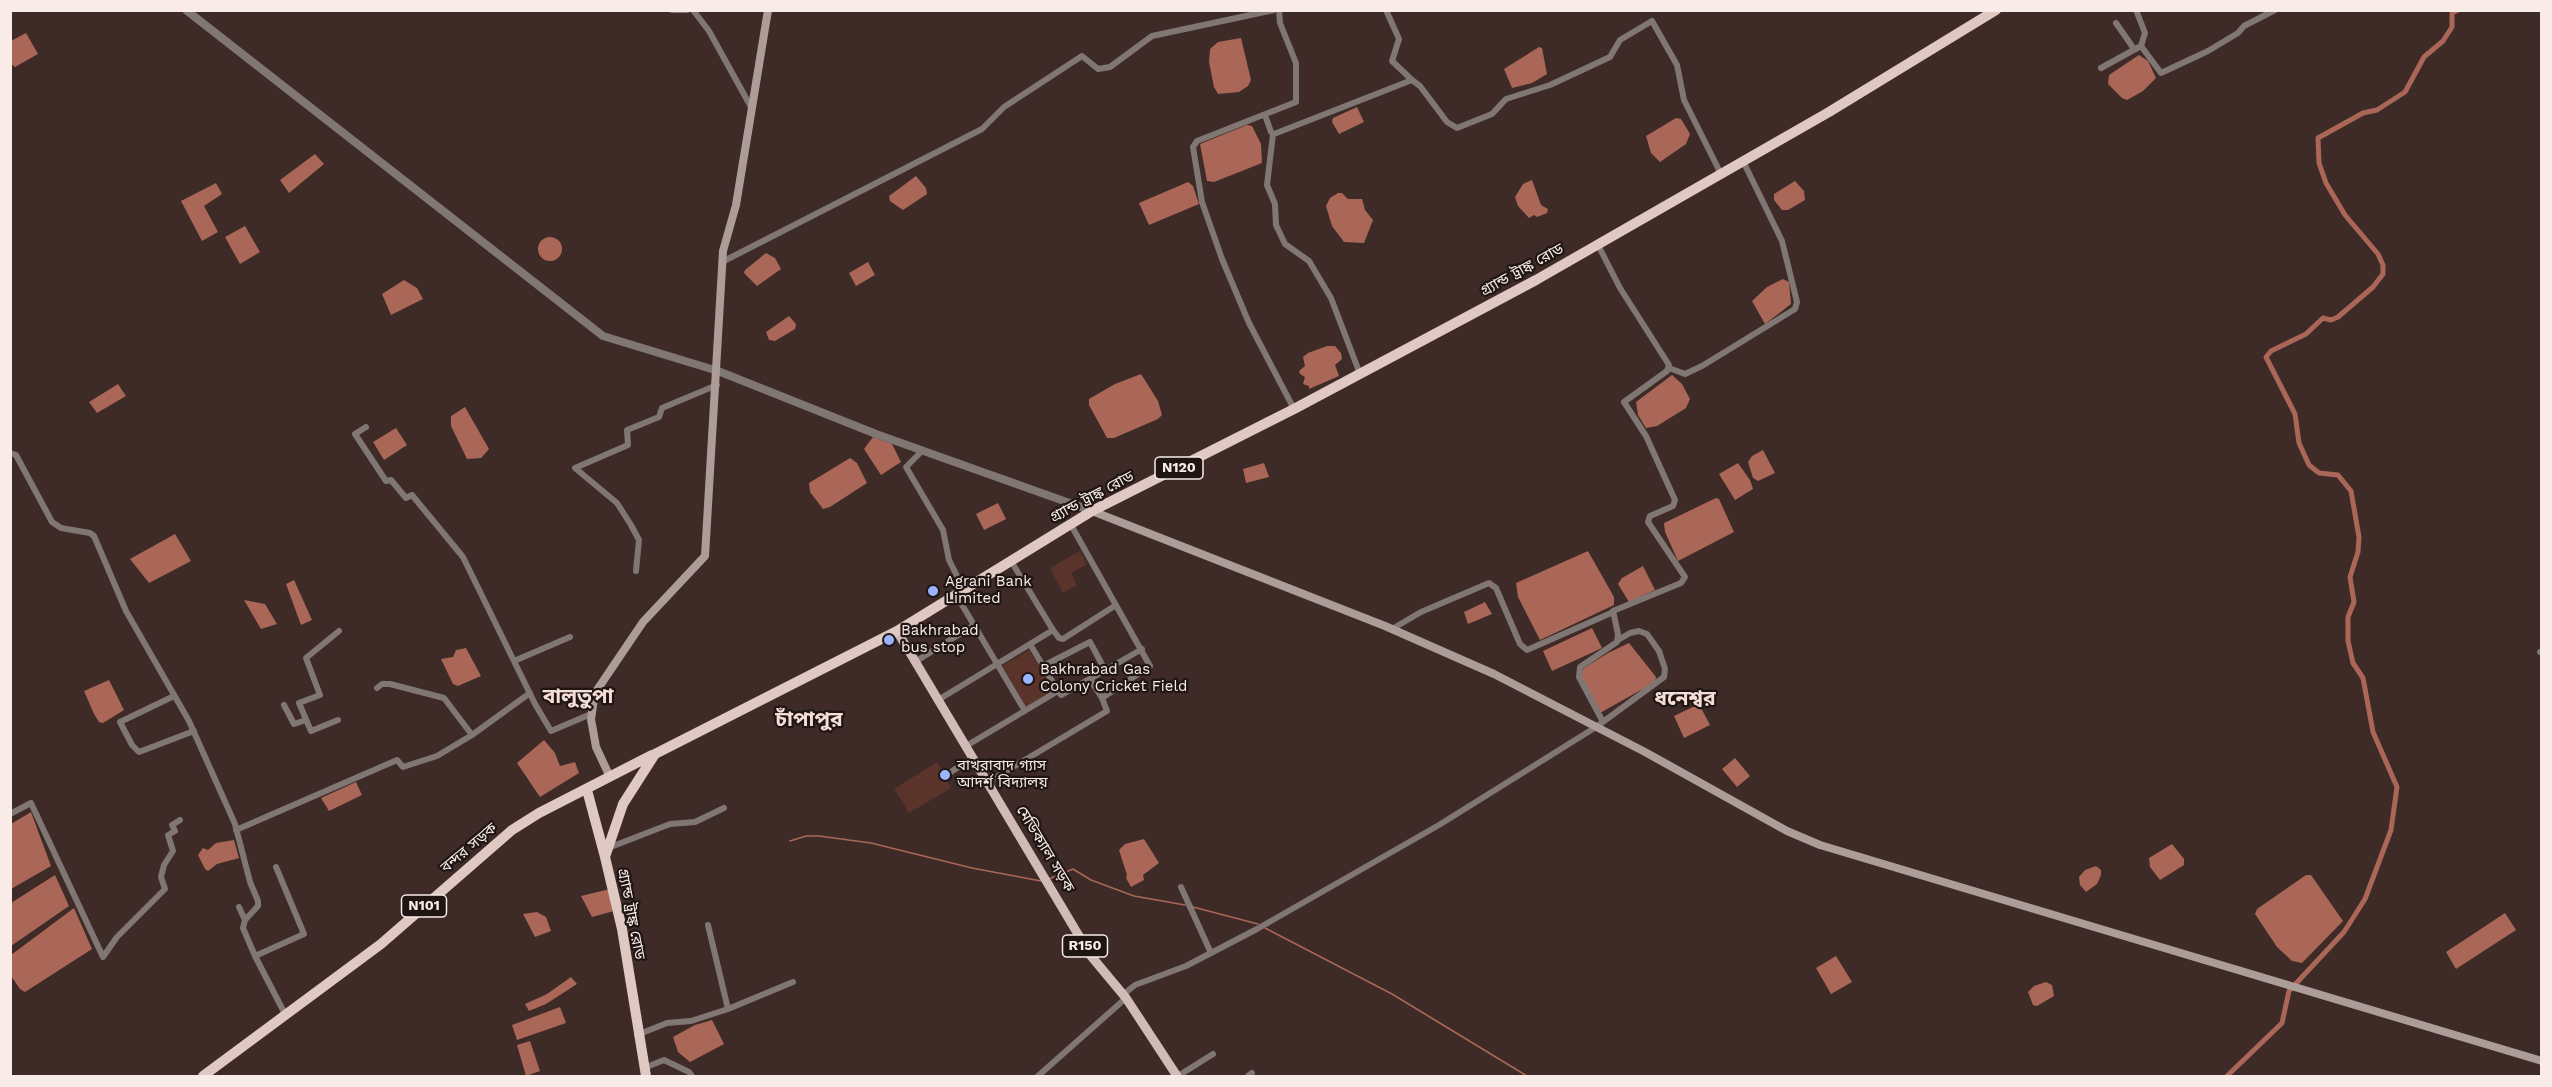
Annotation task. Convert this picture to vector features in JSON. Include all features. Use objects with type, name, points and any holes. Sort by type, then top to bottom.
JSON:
[{"type":"highway","name":"গ্র্যান্ড ট্রাঙ্ক রোড","points":[[655,754],[897,630],[1092,511],[1294,409],[1598,245],[1996,10]]},
{"type":"highway","name":"বন্দর সড়ক","points":[[203,1077],[381,944],[512,830],[539,813],[655,754]]},
{"type":"highway","points":[[606,853],[623,804],[655,754]]},
{"type":"highway","name":"গ্র্যান্ড ট্রাঙ্ক রোড","points":[[586,790],[606,853],[622,929],[637,1035],[645,1072]]},
{"type":"main road","points":[[610,777],[596,747],[591,714],[595,693],[643,621],[705,556],[718,371],[722,262],[736,205],[768,10]]},
{"type":"main road","points":[[1092,511],[1392,629],[1494,674],[1599,723],[1787,831],[1821,845],[2541,1061]]},
{"type":"main road","name":"মেডিক্যাল সড়ক","points":[[897,630],[1091,956],[1125,996],[1177,1077]]},
{"type":"street","points":[[186,10],[603,336],[718,371],[923,450],[1092,511]]},
{"type":"street","points":[[672,10],[687,10]]},
{"type":"street","points":[[693,10],[709,31],[751,107]]},
{"type":"street","points":[[722,262],[982,129],[1004,107],[1082,56],[1098,69],[1110,67],[1152,36],[1274,10]]},
{"type":"street","points":[[1279,10],[1280,21],[1296,63],[1298,96],[1296,102],[1197,141],[1193,147],[1202,202],[1222,259],[1249,323],[1294,409]]},
{"type":"street","points":[[1386,10],[1400,39],[1392,62],[1420,86],[1447,122],[1457,128],[1492,114],[1506,99],[1516,94],[1550,85],[1610,57],[1620,40],[1652,21],[1677,65],[1684,100],[1721,174]]},
{"type":"street","points":[[2101,68],[2138,48],[2145,33],[2136,10]]},
{"type":"street","points":[[2116,22],[2159,72],[2163,73],[2208,51],[2238,33],[2244,26],[2275,10]]},
{"type":"street","points":[[1273,134],[1412,80]]},
{"type":"street","points":[[1265,115],[1273,134],[1267,185],[1275,204],[1276,225],[1285,244],[1309,261],[1331,298],[1360,374]]},
{"type":"street","points":[[1598,245],[1620,288],[1669,368],[1685,374],[1702,366],[1795,309],[1797,302],[1782,241],[1743,161]]},
{"type":"street","points":[[1392,629],[1421,612],[1490,583],[1496,588],[1520,644],[1527,650],[1685,581],[1680,569],[1648,522],[1650,516],[1672,506],[1675,500],[1646,436],[1624,402],[1669,368]]},
{"type":"street","points":[[636,571],[639,540],[631,525],[616,504],[575,468],[628,445],[627,430],[659,417],[662,408],[717,385]]},
{"type":"street","points":[[366,427],[355,434],[386,481],[391,480],[406,498],[412,495],[463,557],[551,731],[591,714]]},
{"type":"street","points":[[923,450],[906,467],[943,530],[949,560],[959,591],[974,625],[1025,711]]},
{"type":"street","points":[[10,453],[16,455],[52,522],[61,528],[90,533],[94,536],[126,611],[194,731],[236,830],[258,903],[245,920],[243,927],[255,956],[285,1014]]},
{"type":"street","points":[[1071,525],[1149,663],[1149,668],[1102,698]]},
{"type":"street","points":[[1011,560],[1053,630],[1063,639],[1116,605]]},
{"type":"street","points":[[1611,613],[1618,640]]},
{"type":"street","points":[[915,662],[974,625]]},
{"type":"street","points":[[938,700],[1053,630]]},
{"type":"street","points":[[338,720],[311,731],[299,703],[320,694],[306,658],[339,631]]},
{"type":"street","points":[[1038,1077],[1135,985],[1210,953],[1257,929],[1439,825],[1599,723],[1664,677],[1665,669],[1659,651],[1647,634],[1630,633],[1583,664],[1577,672],[1599,723]]},
{"type":"street","points":[[514,661],[570,637]]},
{"type":"street","points":[[1043,666],[1089,642],[1105,670]]},
{"type":"street","points":[[1030,644],[1058,691],[1063,694],[1142,649]]},
{"type":"street","points":[[988,782],[1107,711],[1090,679]]},
{"type":"street","points":[[377,688],[382,684],[390,684],[444,698],[472,735]]},
{"type":"street","points":[[966,746],[1058,691]]},
{"type":"street","points":[[236,830],[397,760],[403,767],[437,756],[472,735],[530,693]]},
{"type":"street","points":[[174,696],[120,722],[132,746],[139,752],[194,731]]},
{"type":"street","points":[[284,705],[294,724],[306,720]]},
{"type":"street","points":[[948,774],[973,757]]},
{"type":"street","points":[[10,814],[31,803],[103,957],[117,937],[165,889],[161,877],[164,865],[173,851],[168,835],[175,831],[172,825],[180,820]]},
{"type":"street","points":[[606,853],[674,823],[695,822],[724,808]]},
{"type":"street","points":[[255,956],[304,934],[276,867]]},
{"type":"street","points":[[1181,887],[1194,912],[1210,953]]},
{"type":"street","points":[[239,907],[245,920]]},
{"type":"street","points":[[708,925],[728,1010]]},
{"type":"street","points":[[637,1035],[667,1023],[691,1022],[728,1010],[793,982]]},
{"type":"street","points":[[1177,1077],[1213,1054]]},
{"type":"street","points":[[645,1072],[664,1060],[690,1072],[692,1077]]},
{"type":"shaded area","points":[[26,33],[38,54],[15,67],[11,64],[11,41]]},
{"type":"shaded area","points":[[1241,38],[1251,80],[1248,86],[1239,92],[1218,94],[1214,87],[1209,62],[1210,49],[1218,42]]},
{"type":"shaded area","points":[[1539,47],[1542,48],[1547,74],[1532,83],[1512,88],[1504,69]]},
{"type":"shaded area","points":[[2139,55],[2148,61],[2156,78],[2143,91],[2127,100],[2108,84],[2109,75]]},
{"type":"shaded area","points":[[1357,107],[1364,122],[1339,134],[1332,122],[1333,118]]},
{"type":"shaded area","points":[[1676,118],[1681,119],[1690,134],[1686,144],[1660,162],[1651,153],[1646,136]]},
{"type":"shaded area","points":[[1247,125],[1252,126],[1261,144],[1262,163],[1214,182],[1207,181],[1200,144]]},
{"type":"shaded area","points":[[315,154],[324,164],[289,193],[280,180]]},
{"type":"shaded area","points":[[916,176],[926,188],[927,194],[903,210],[890,201],[889,196]]},
{"type":"shaded area","points":[[1532,180],[1541,205],[1548,209],[1547,213],[1529,218],[1518,206],[1515,197],[1523,184]]},
{"type":"shaded area","points":[[1795,181],[1804,191],[1805,200],[1788,210],[1782,210],[1774,200],[1774,194]]},
{"type":"shaded area","points":[[1188,182],[1193,186],[1199,204],[1149,225],[1139,203]]},
{"type":"shaded area","points":[[216,183],[222,194],[204,206],[218,232],[202,241],[181,201]]},
{"type":"shaded area","points":[[1342,193],[1348,199],[1362,199],[1365,210],[1373,220],[1364,243],[1344,242],[1332,226],[1326,206],[1330,198]]},
{"type":"shaded area","points":[[245,226],[260,252],[240,264],[225,237]]},
{"type":"shaded area","points":[[550,237],[558,241],[562,249],[558,257],[550,261],[542,257],[538,249],[542,241]]},
{"type":"shaded area","points":[[766,253],[775,258],[781,269],[757,286],[744,273]]},
{"type":"shaded area","points":[[868,262],[875,275],[856,286],[849,273]]},
{"type":"shaded area","points":[[1783,279],[1789,282],[1791,304],[1765,324],[1752,301],[1767,287]]},
{"type":"shaded area","points":[[404,280],[417,288],[423,299],[391,315],[382,294]]},
{"type":"shaded area","points":[[789,316],[796,324],[795,329],[775,341],[769,340],[766,332]]},
{"type":"shaded area","points":[[1327,346],[1335,346],[1341,353],[1342,359],[1335,365],[1339,376],[1309,389],[1309,386],[1303,384],[1305,377],[1299,371],[1305,366],[1303,357]]},
{"type":"shaded area","points":[[1141,374],[1158,401],[1162,415],[1158,419],[1114,438],[1107,438],[1089,405],[1089,399],[1115,384]]},
{"type":"shaded area","points":[[1672,375],[1682,384],[1690,399],[1686,408],[1657,426],[1646,428],[1638,415],[1636,402]]},
{"type":"shaded area","points":[[118,384],[126,396],[97,413],[89,402]]},
{"type":"shaded area","points":[[465,407],[489,449],[481,458],[467,459],[451,426],[451,416]]},
{"type":"shaded area","points":[[396,428],[407,445],[384,460],[373,442]]},
{"type":"shaded area","points":[[873,437],[892,444],[901,462],[881,475],[864,449]]},
{"type":"shaded area","points":[[1763,450],[1775,473],[1758,481],[1753,478],[1748,462],[1752,456]]},
{"type":"shaded area","points":[[850,458],[857,463],[867,483],[830,507],[823,509],[810,492],[809,483]]},
{"type":"shaded area","points":[[1264,463],[1269,477],[1246,483],[1243,469]]},
{"type":"shaded area","points":[[1738,463],[1750,480],[1753,489],[1735,500],[1719,474]]},
{"type":"shaded area","points":[[1716,498],[1719,499],[1734,532],[1678,561],[1665,532],[1664,523]]},
{"type":"shaded area","points":[[998,503],[1006,519],[984,530],[976,514]]},
{"type":"shaded area","points":[[175,534],[191,561],[149,583],[130,559]]},
{"type":"shaded area","points":[[1080,551],[1087,564],[1071,573],[1077,585],[1063,593],[1050,568]]},
{"type":"shaded area","points":[[1588,551],[1614,597],[1614,605],[1540,640],[1518,597],[1516,583]]},
{"type":"shaded area","points":[[1643,566],[1655,590],[1629,602],[1618,584],[1622,578]]},
{"type":"shaded area","points":[[294,580],[312,620],[301,625],[286,584]]},
{"type":"shaded area","points":[[244,600],[265,604],[277,624],[261,629]]},
{"type":"shaded area","points":[[1485,602],[1492,614],[1468,624],[1464,612]]},
{"type":"shaded area","points":[[1592,628],[1602,648],[1552,671],[1543,651]]},
{"type":"shaded area","points":[[1629,643],[1656,677],[1655,682],[1600,713],[1580,674],[1584,668]]},
{"type":"shaded area","points":[[466,648],[481,676],[458,686],[453,684],[441,659],[453,657],[456,650]]},
{"type":"shaded area","name":"Bakhrabad Gas Colony Cricket Field","points":[[1029,650],[1054,691],[1026,707],[1002,666]]},
{"type":"shaded area","points":[[109,680],[124,710],[103,723],[99,722],[94,714],[84,691]]},
{"type":"shaded area","points":[[1699,704],[1710,725],[1684,738],[1674,716]]},
{"type":"shaded area","points":[[544,740],[555,753],[560,766],[575,762],[579,773],[540,797],[517,763]]},
{"type":"shaded area","points":[[1735,758],[1750,776],[1737,787],[1722,769]]},
{"type":"shaded area","points":[[937,762],[951,788],[909,813],[894,789]]},
{"type":"shaded area","points":[[356,782],[362,795],[329,811],[321,798]]},
{"type":"shaded area","points":[[31,812],[51,866],[11,889],[11,824]]},
{"type":"shaded area","points":[[1144,839],[1159,863],[1143,875],[1144,880],[1131,887],[1126,878],[1119,850],[1125,844]]},
{"type":"shaded area","points":[[234,840],[239,858],[217,864],[208,871],[205,869],[198,855],[203,848],[208,850],[216,843]]},
{"type":"shaded area","points":[[2172,844],[2184,859],[2184,865],[2160,880],[2150,867],[2149,858]]},
{"type":"shaded area","points":[[2096,866],[2101,870],[2101,875],[2097,884],[2086,892],[2080,885],[2079,877],[2085,870]]},
{"type":"shaded area","points":[[55,875],[69,906],[11,946],[11,903]]},
{"type":"shaded area","points":[[2306,875],[2311,875],[2343,921],[2302,963],[2292,961],[2277,947],[2255,914],[2257,909]]},
{"type":"shaded area","points":[[610,889],[614,911],[592,917],[581,896]]},
{"type":"shaded area","points":[[74,908],[92,949],[25,992],[20,989],[11,976],[11,955]]},
{"type":"shaded area","points":[[537,912],[546,917],[551,931],[535,937],[523,914]]},
{"type":"shaded area","points":[[2505,913],[2516,930],[2456,969],[2446,952]]},
{"type":"shaded area","points":[[1836,956],[1852,982],[1831,994],[1816,968]]},
{"type":"shaded area","points":[[571,977],[577,984],[546,1004],[529,1011],[525,1004],[547,994]]},
{"type":"shaded area","points":[[2046,982],[2052,985],[2054,996],[2037,1006],[2033,1005],[2028,992],[2034,986]]},
{"type":"shaded area","points":[[560,1007],[566,1023],[517,1040],[512,1025]]},
{"type":"shaded area","points":[[712,1020],[724,1044],[690,1062],[678,1052],[673,1037],[695,1025]]},
{"type":"shaded area","points":[[530,1041],[540,1071],[526,1076],[517,1045]]},
{"type":"waterway","points":[[2227,1076],[2282,1023],[2289,991],[2344,932],[2365,899],[2391,830],[2397,787],[2373,732],[2363,678],[2353,663],[2348,641],[2348,617],[2354,602],[2350,577],[2358,552],[2359,537],[2351,491],[2338,475],[2319,473],[2309,465],[2299,443],[2295,414],[2266,357],[2271,351],[2306,334],[2323,318],[2331,320],[2338,317],[2373,287],[2383,274],[2383,265],[2378,254],[2345,215],[2326,183],[2319,163],[2318,138],[2363,113],[2377,110],[2405,92],[2424,57],[2443,41],[2452,27],[2452,13],[2458,10]]},
{"type":"waterway","points":[[790,841],[806,836],[819,836],[871,843],[972,868],[1041,881]]},
{"type":"waterway","points":[[1049,879],[1073,869],[1091,880],[1134,896],[1185,905]]},
{"type":"waterway","points":[[1193,907],[1258,924]]},
{"type":"waterway","points":[[1265,928],[1392,994],[1527,1076]]},
{"type":"place","name":"Agrani Bank Limited","points":[[933,591]]},
{"type":"place","name":"Bakhrabad bus stop","points":[[889,640]]},
{"type":"place","name":"Bakhrabad Gas Colony Cricket Field","points":[[1028,679]]},
{"type":"place","name":"বাখরাবাদ গ্যাস আদর্শ বিদ্যালয়","points":[[945,775]]},
{"type":"district","name":"বালুতুপা","points":[[578,697]]},
{"type":"district","name":"ধনেশ্বর","points":[[1685,699]]},
{"type":"district","name":"চাঁপাপুর","points":[[809,720]]}]
